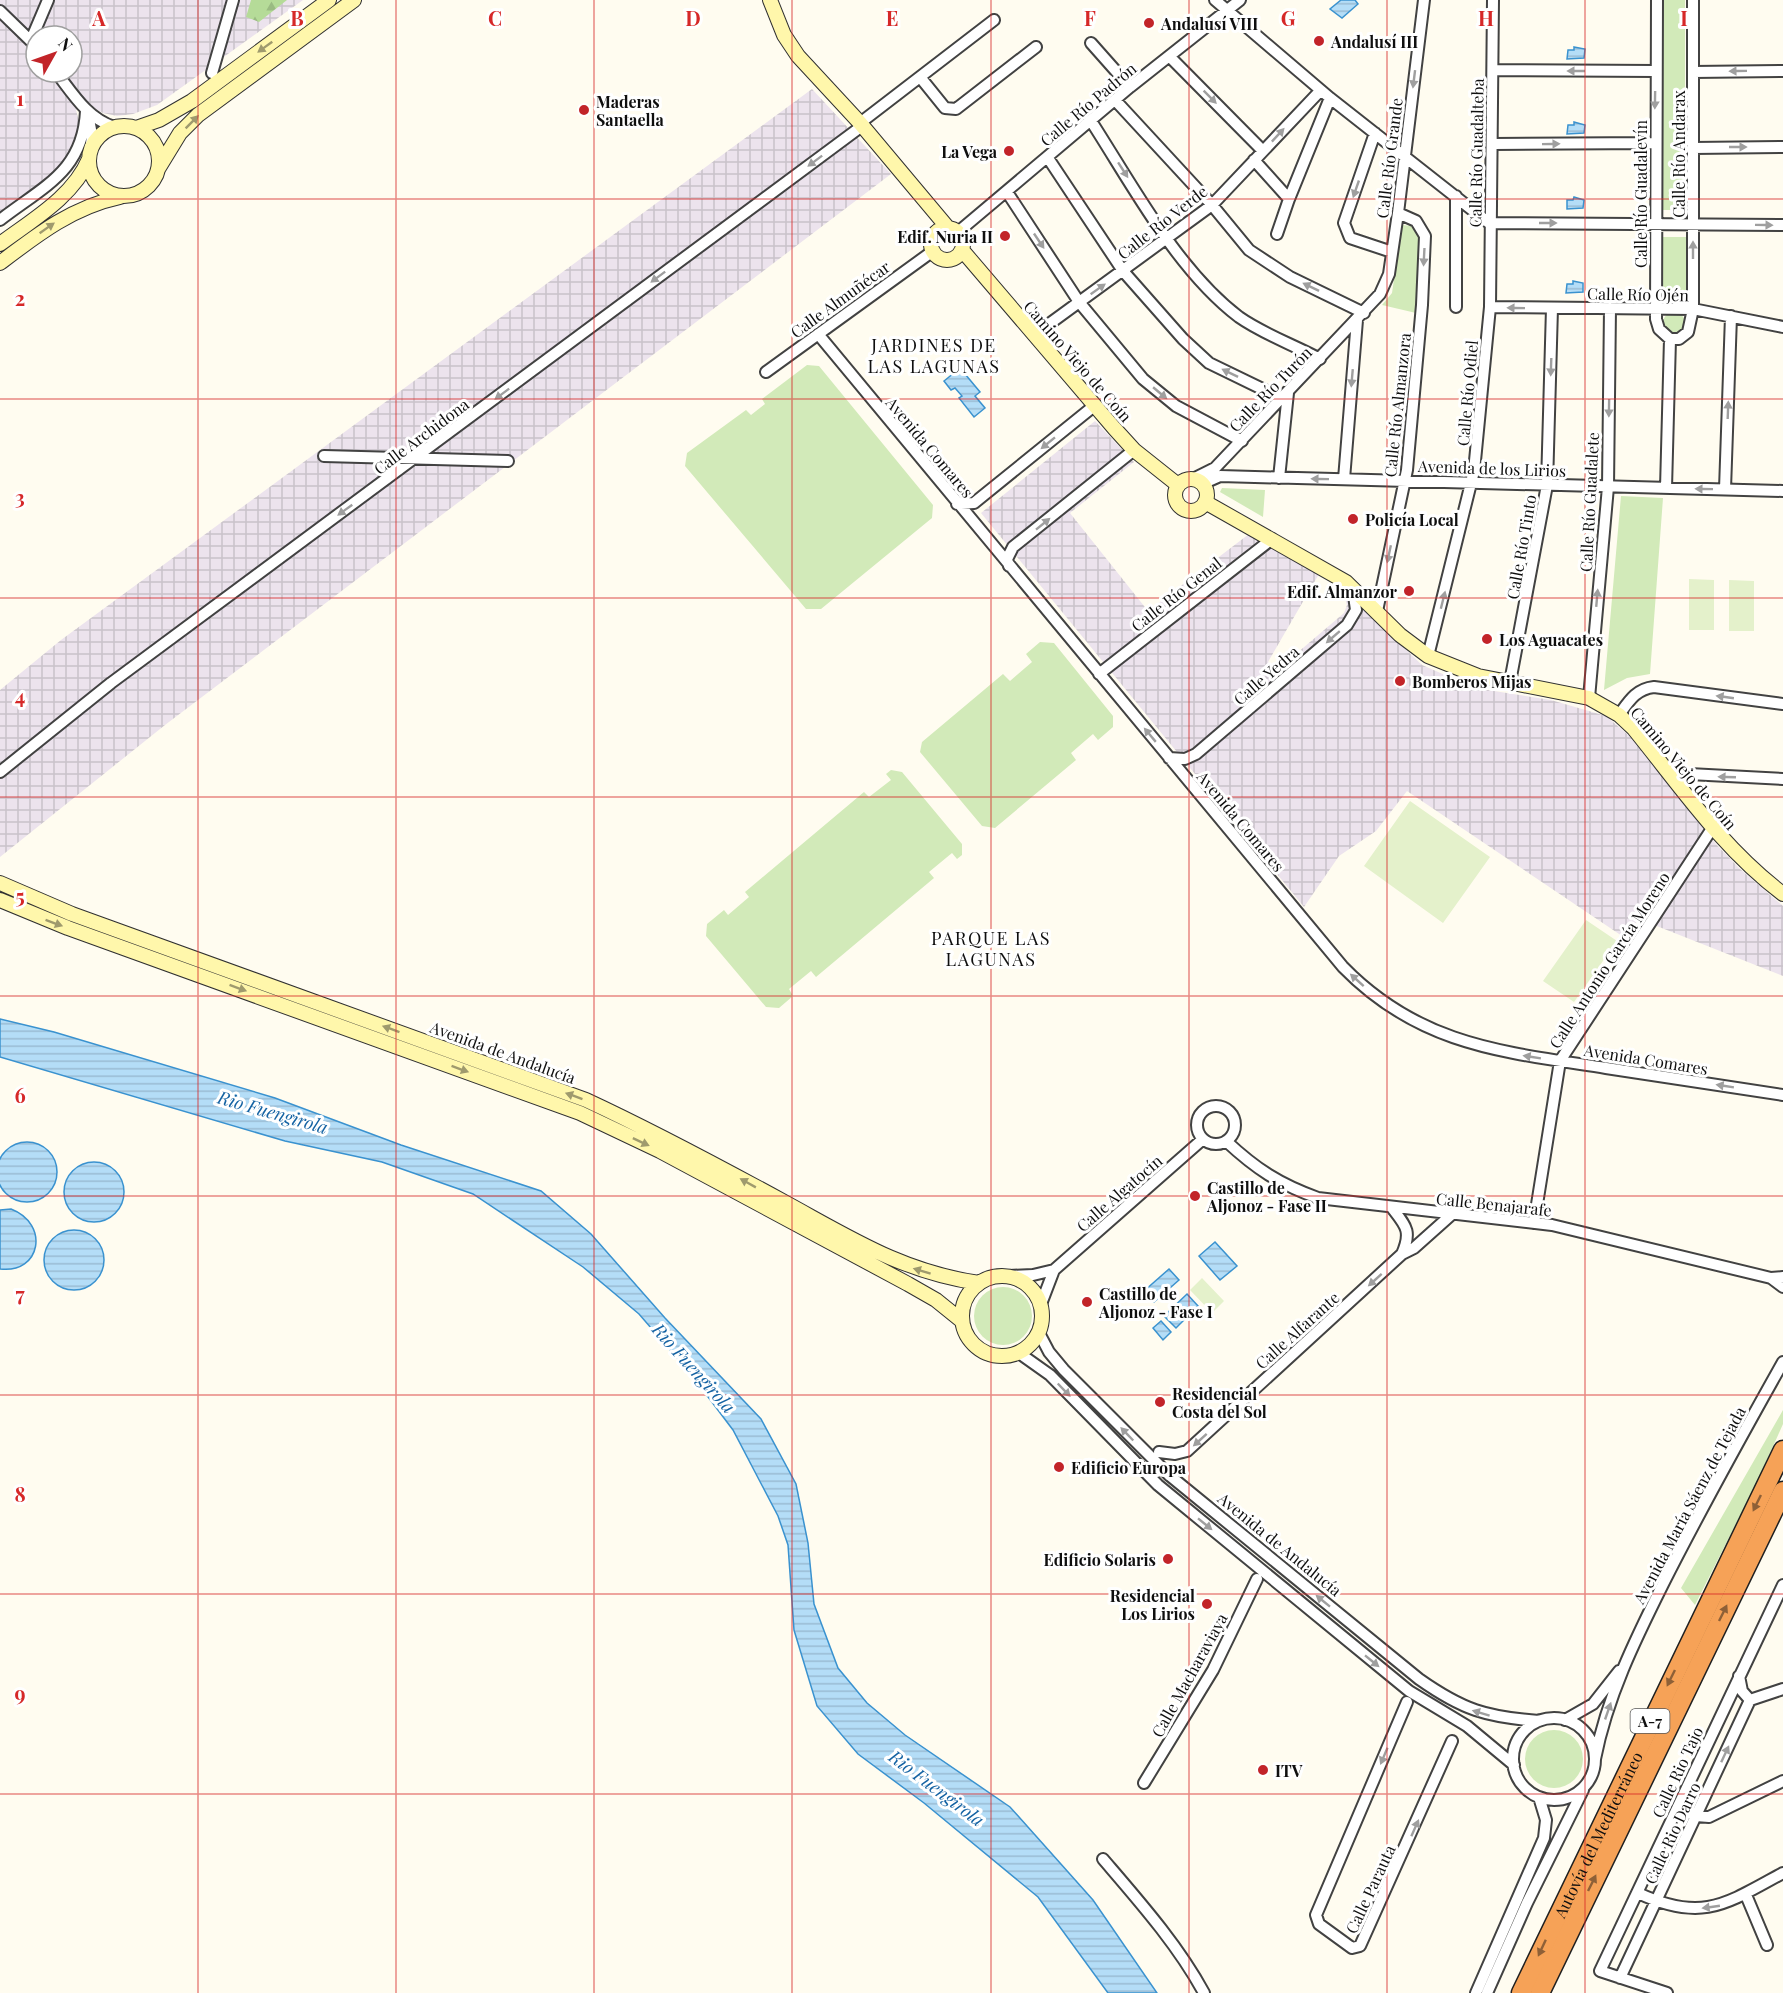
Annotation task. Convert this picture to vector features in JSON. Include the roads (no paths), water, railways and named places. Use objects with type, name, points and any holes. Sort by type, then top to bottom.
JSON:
[{"type":"highway","name":"Autovía del Mediterráneo","points":[[1521,1993],[1783,1450]]},
{"type":"highway","name":"Autovía del Mediterráneo","points":[[1540,1993],[1783,1491]]},
{"type":"street","points":[[40,24],[48,0]]},
{"type":"street","points":[[212,73],[233,0]]},
{"type":"street","points":[[65,84],[86,111],[97,120],[114,127],[136,128],[159,120],[192,101],[329,0]]},
{"type":"street","points":[[0,263],[66,216],[96,202],[127,196],[147,188],[180,133],[198,115],[354,0]]},
{"type":"street","points":[[770,0],[784,35],[798,57],[861,125],[953,230],[963,242],[962,250],[950,260],[940,258],[933,251],[931,242],[935,234],[953,230]]},
{"type":"street","points":[[1215,0],[1320,91],[1489,223],[1783,225]]},
{"type":"street","name":"Calle Río Padrón","points":[[953,230],[1007,192],[1130,87],[1240,0]]},
{"type":"street","name":"Calle Río Grande","points":[[1361,316],[1380,294],[1389,273],[1424,0]]},
{"type":"street","name":"Calle Río Guadalteba","points":[[1490,307],[1489,223],[1493,144],[1493,0]]},
{"type":"street","name":"Calle Río Guadalevín","points":[[1657,0],[1656,307],[1659,329],[1670,339]]},
{"type":"street","name":"Calle Río Andarax","points":[[1693,0],[1693,309]]},
{"type":"street","points":[[0,11],[24,34]]},
{"type":"street","name":"Calle Archidona","points":[[0,772],[111,683],[417,458],[861,125],[994,20]]},
{"type":"street","points":[[1091,43],[1130,87]]},
{"type":"street","points":[[920,77],[945,108],[956,109],[1036,47]]},
{"type":"street","points":[[1169,56],[1263,151]]},
{"type":"street","points":[[1493,70],[1656,71]]},
{"type":"street","points":[[1693,72],[1783,71]]},
{"type":"street","name":"Calle Río Verde","points":[[1034,335],[1212,205],[1320,91]]},
{"type":"street","points":[[1277,234],[1330,98]]},
{"type":"street","points":[[1115,100],[1212,205],[1249,250],[1290,277],[1361,316],[1344,479]]},
{"type":"street","points":[[86,111],[92,135],[90,154],[93,177],[99,185],[116,195],[127,196]]},
{"type":"street","points":[[0,220],[67,166],[78,152],[85,132],[86,111]]},
{"type":"street","points":[[1091,121],[1168,239],[1215,296],[1241,318],[1320,359]]},
{"type":"street","points":[[0,244],[60,198],[82,176],[99,136],[114,127]]},
{"type":"street","points":[[136,128],[152,140],[157,149],[158,169]]},
{"type":"street","points":[[1375,133],[1344,223],[1345,231],[1350,238],[1392,252]]},
{"type":"street","points":[[1493,144],[1655,143]]},
{"type":"street","points":[[1693,148],[1783,147]]},
{"type":"street","points":[[1048,158],[1123,271],[1183,339],[1209,363],[1285,396],[1279,478]]},
{"type":"street","points":[[1254,160],[1289,199]]},
{"type":"street","points":[[1007,192],[1079,302],[1143,379],[1176,406],[1242,441]]},
{"type":"street","points":[[1456,196],[1456,307]]},
{"type":"street","name":"Calle Río Almanzora","points":[[1377,611],[1405,480],[1422,310],[1425,236],[1416,221],[1398,213]]},
{"type":"street","name":"Camino Viejo de Coín","points":[[962,250],[1134,450],[1178,485]]},
{"type":"street","name":"Calle Almuñécar","points":[[766,372],[933,251]]},
{"type":"street","name":"Calle Río Ojén","points":[[1490,307],[1693,309],[1783,327]]},
{"type":"street","name":"Calle Río Odiel","points":[[1428,657],[1472,484],[1490,307]]},
{"type":"street","name":"Calle Río Tinto","points":[[1510,682],[1547,485],[1552,308]]},
{"type":"street","name":"Calle Río Guadalete","points":[[1589,698],[1608,487],[1610,308]]},
{"type":"street","points":[[1666,488],[1670,339],[1679,339],[1688,332],[1693,309]]},
{"type":"street","name":"Calle Río Turón","points":[[1198,481],[1215,468],[1242,441],[1361,316]]},
{"type":"street","points":[[1725,489],[1731,316]]},
{"type":"street","name":"Avenida Comares","points":[[818,334],[1343,967],[1376,996],[1419,1023],[1468,1044],[1560,1061],[1783,1095]]},
{"type":"street","points":[[957,504],[974,503],[1094,406]]},
{"type":"street","points":[[1009,566],[1007,559],[1013,548],[1134,450]]},
{"type":"street","points":[[324,456],[508,460]]},
{"type":"street","name":"Avenida de los Lirios","points":[[1198,481],[1220,476],[1783,491]]},
{"type":"street","points":[[1198,481],[1206,492],[1205,501],[1198,509],[1183,509],[1174,497],[1178,485],[1198,481]]},
{"type":"street","name":"Camino Viejo de Coín","points":[[1205,501],[1323,567],[1353,588],[1428,657],[1455,669],[1589,698],[1619,715],[1634,729],[1713,827],[1754,872],[1783,894]]},
{"type":"street","name":"Calle Río Genal","points":[[1099,674],[1272,539]]},
{"type":"street","name":"Calle Yedra","points":[[1169,758],[1185,759],[1196,754],[1347,625],[1356,610],[1353,588]]},
{"type":"street","points":[[1619,715],[1635,694],[1644,688],[1654,687],[1783,704]]},
{"type":"street","points":[[1670,773],[1783,779]]},
{"type":"street","name":"Calle Antonio García Moreno","points":[[1534,1223],[1560,1061],[1713,827]]},
{"type":"street","name":"Avenida de Andalucía","points":[[0,883],[72,914],[586,1100],[668,1138],[892,1261],[946,1278],[979,1283]]},
{"type":"street","name":"Avenida de Andalucía","points":[[0,900],[68,928],[580,1113],[660,1151],[901,1280],[936,1300],[962,1321]]},
{"type":"street","points":[[1216,1107],[1227,1110],[1234,1120],[1233,1132],[1226,1141],[1215,1144],[1203,1139],[1197,1128],[1200,1115],[1204,1110],[1216,1107]]},
{"type":"street","name":"Calle Algatocín","points":[[1054,1270],[1203,1139]]},
{"type":"street","name":"Calle Benajarafe","points":[[1226,1141],[1263,1174],[1290,1188],[1318,1198],[1534,1223],[1592,1233],[1771,1278],[1783,1277]]},
{"type":"street","points":[[1392,1208],[1406,1226],[1408,1240],[1402,1254]]},
{"type":"street","name":"Calle Alfarante","points":[[1159,1452],[1175,1454],[1187,1451],[1196,1444],[1402,1254],[1414,1248],[1451,1215]]},
{"type":"street","points":[[1054,1270],[1041,1304],[1042,1326],[1031,1344],[1019,1353],[1000,1356],[987,1353],[975,1346],[967,1335],[962,1321],[967,1296],[979,1283],[997,1276],[1033,1275],[1054,1270]]},
{"type":"street","points":[[1009,1275],[1031,1287],[1041,1304]]},
{"type":"street","name":"Calle Benajarafe","points":[[1771,1278],[1783,1287]]},
{"type":"street","name":"Avenida de Andalucía","points":[[1039,1333],[1049,1352],[1064,1370],[1169,1475],[1419,1679],[1446,1698],[1479,1713],[1539,1721]]},
{"type":"street","name":"Avenida de Andalucía","points":[[1019,1353],[1050,1375],[1158,1485],[1409,1691],[1428,1705],[1467,1726],[1514,1765]]},
{"type":"street","name":"Avenida María Sáenz de Tejada","points":[[1595,1759],[1599,1736],[1624,1664],[1706,1499],[1783,1362]]},
{"type":"street","name":"Calle Macharaviaya","points":[[1144,1783],[1213,1670],[1257,1579]]},
{"type":"street","name":"Calle Rio Tajo","points":[[1620,1978],[1600,1971],[1783,1585]]},
{"type":"street","name":"Avenida María Sáenz de Tejada","points":[[1565,1720],[1593,1704],[1624,1664]]},
{"type":"street","points":[[1739,1674],[1742,1691],[1750,1700],[1783,1689]]},
{"type":"street","name":"Calle Rio Darro","points":[[1620,1978],[1750,1700]]},
{"type":"street","name":"Calle Parauta","points":[[1407,1702],[1316,1915],[1319,1924],[1352,1948],[1360,1946],[1452,1741]]},
{"type":"street","points":[[1487,1993],[1527,1903],[1593,1772],[1595,1759],[1587,1734],[1565,1720],[1552,1718],[1539,1721],[1519,1738],[1514,1751],[1514,1765],[1518,1778],[1527,1789],[1539,1797],[1552,1800],[1566,1798],[1577,1793],[1587,1783]]},
{"type":"street","points":[[1678,1807],[1696,1816],[1708,1817],[1783,1781]]},
{"type":"street","points":[[1476,1993],[1544,1838],[1546,1820],[1539,1797]]},
{"type":"street","points":[[1103,1859],[1195,1975],[1204,1993]]},
{"type":"street","points":[[1638,1893],[1687,1910],[1721,1905],[1746,1895],[1783,1873]]},
{"type":"street","points":[[1746,1895],[1767,1945]]},
{"type":"street","points":[[1620,1978],[1667,1993]]},
{"type":"water","points":[[1341,0],[1355,0],[1358,4],[1342,18],[1330,9]]},
{"type":"water","points":[[1574,47],[1585,49],[1584,58],[1567,59],[1568,50],[1574,50]]},
{"type":"water","points":[[1574,122],[1585,125],[1584,133],[1567,134],[1568,125],[1574,125]]},
{"type":"water","points":[[1574,197],[1584,200],[1583,208],[1567,209],[1567,200],[1573,200]]},
{"type":"water","points":[[1573,281],[1583,283],[1583,292],[1566,293],[1567,284],[1573,284]]},
{"type":"water","points":[[960,368],[980,392],[975,396],[985,408],[974,417],[959,398],[962,396],[955,388],[951,390],[944,381]]},
{"type":"water","name":"Rio Fuengirola","points":[[0,1019],[54,1032],[275,1098],[401,1145],[541,1191],[591,1234],[665,1318],[761,1419],[796,1484],[808,1543],[814,1604],[838,1668],[867,1703],[905,1735],[1010,1807],[1093,1900],[1157,1993],[1108,1993],[1038,1897],[924,1803],[858,1754],[817,1706],[794,1630],[788,1545],[778,1516],[733,1430],[690,1373],[639,1314],[583,1267],[473,1194],[382,1162],[285,1141],[0,1057]]},
{"type":"water","points":[[27,1142],[44,1147],[52,1155],[57,1172],[52,1189],[44,1197],[27,1202],[10,1197],[2,1189],[-3,1172],[2,1155],[10,1147]]},
{"type":"water","points":[[88,1162],[100,1162],[111,1167],[119,1175],[124,1192],[122,1204],[111,1217],[100,1222],[88,1222],[77,1217],[69,1209],[64,1198],[64,1186],[69,1175],[77,1167]]},
{"type":"water","points":[[11,1209],[32,1225],[36,1246],[32,1256],[24,1264],[14,1268],[0,1269],[0,1210]]},
{"type":"water","points":[[68,1230],[80,1230],[91,1235],[99,1243],[104,1260],[102,1272],[91,1285],[80,1290],[68,1290],[57,1285],[49,1277],[44,1266],[44,1254],[49,1243],[57,1235]]},
{"type":"water","points":[[1215,1242],[1237,1266],[1220,1280],[1199,1256]]},
{"type":"water","points":[[1169,1269],[1179,1280],[1154,1302],[1144,1291]]},
{"type":"water","points":[[1187,1294],[1198,1306],[1176,1328],[1164,1316]]},
{"type":"water","points":[[1161,1321],[1171,1332],[1163,1340],[1153,1328]]},
{"type":"place","name":"Andalusí VIII","points":[[1149,23]]},
{"type":"place","name":"Andalusí III","points":[[1319,41]]},
{"type":"place","name":"Maderas Santaella","points":[[584,110]]},
{"type":"place","name":"La Vega","points":[[1009,151]]},
{"type":"place","name":"Edif. Nuria II","points":[[1005,236]]},
{"type":"place","name":"Policía Local","points":[[1353,519]]},
{"type":"place","name":"Edif. Almanzor","points":[[1409,591]]},
{"type":"place","name":"Los Aguacates","points":[[1487,639]]},
{"type":"place","name":"Bomberos Mijas","points":[[1400,681]]},
{"type":"place","name":"Castillo de Aljonoz - Fase II","points":[[1195,1196]]},
{"type":"place","name":"Castillo de Aljonoz - Fase I","points":[[1087,1302]]},
{"type":"place","name":"Residencial Costa del Sol","points":[[1160,1402]]},
{"type":"place","name":"Edificio Europa","points":[[1059,1467]]},
{"type":"place","name":"Edificio Solaris","points":[[1168,1559]]},
{"type":"place","name":"Residencial Los Lirios","points":[[1207,1604]]},
{"type":"place","name":"ITV","points":[[1263,1770]]},
{"type":"district","name":"JARDINES DE LAS LAGUNAS","points":[[934,355]]},
{"type":"district","name":"PARQUE LAS LAGUNAS","points":[[991,948]]}]
